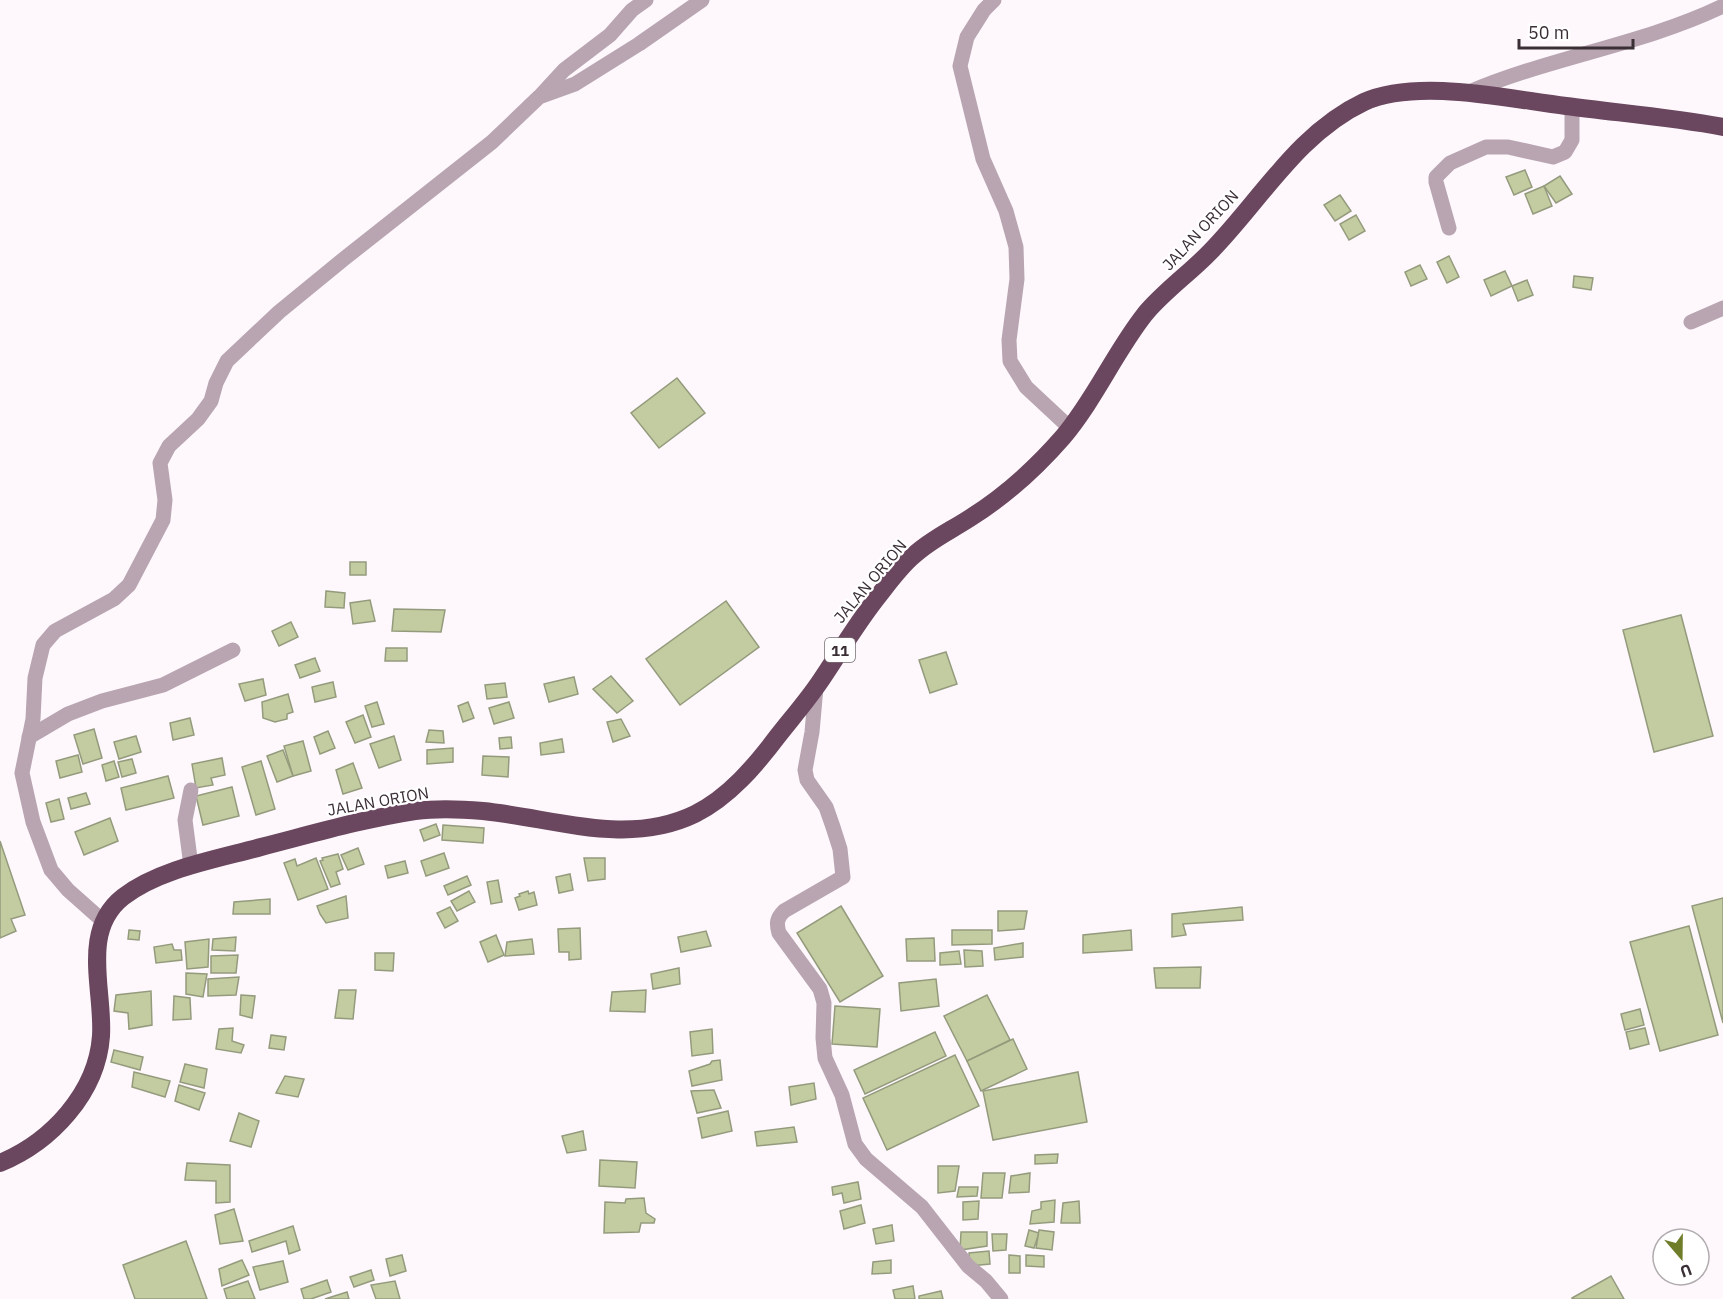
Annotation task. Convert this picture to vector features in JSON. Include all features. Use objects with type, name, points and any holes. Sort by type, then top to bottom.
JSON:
[{"type":"highway","name":"JALAN ORION","points":[[0,1163],[46,1136],[66,1114],[89,1081],[101,1039],[101,1012],[96,977],[97,948],[110,909],[128,893],[191,866],[326,830],[420,811],[483,811],[604,830],[637,830],[693,815],[721,797],[743,778],[816,687],[852,630],[909,559],[933,540],[971,517],[1036,467],[1070,428],[1145,315],[1214,248],[1315,133],[1367,100],[1395,94],[1467,93],[1723,127]]},
{"type":"street","points":[[104,922],[68,890],[51,870],[33,822],[22,773],[33,719],[35,678],[43,645],[55,632],[114,599],[129,585],[163,520],[165,500],[160,463],[169,446],[198,419],[212,401],[216,383],[228,361],[279,312],[336,264],[492,142],[539,97],[564,69],[610,35],[635,5],[646,0]]},
{"type":"street","points":[[539,97],[575,84],[639,44],[702,0]]},
{"type":"street","points":[[994,0],[984,10],[967,37],[960,66],[983,159],[1006,211],[1016,247],[1017,279],[1009,340],[1010,361],[1026,387],[1070,428]]},
{"type":"street","points":[[1467,93],[1499,79],[1676,26],[1723,6]]},
{"type":"street","points":[[1449,228],[1436,177],[1450,163],[1486,147],[1508,147],[1553,158],[1565,152],[1572,140],[1572,107]]},
{"type":"street","points":[[1691,322],[1723,308]]},
{"type":"street","points":[[29,737],[68,714],[102,701],[163,685],[233,650]]},
{"type":"street","points":[[816,687],[812,732],[805,771],[807,780],[826,807],[834,827],[840,849],[843,877],[784,911],[779,916],[777,926],[779,933],[820,989],[824,1003],[825,1058],[842,1095],[855,1144],[866,1159],[922,1207],[968,1266],[986,1281],[1001,1299]]},
{"type":"street","points":[[191,790],[185,820],[191,866]]},
{"type":"building","points":[[1525,170],[1532,187],[1514,195],[1506,177]]},
{"type":"building","points":[[1560,176],[1572,194],[1556,203],[1544,186]]},
{"type":"building","points":[[1544,186],[1552,206],[1533,214],[1525,194]]},
{"type":"building","points":[[1340,195],[1351,211],[1335,221],[1324,205]]},
{"type":"building","points":[[1356,215],[1365,231],[1349,240],[1340,224]]},
{"type":"building","points":[[1449,256],[1459,277],[1447,283],[1437,262]]},
{"type":"building","points":[[1420,265],[1427,279],[1411,286],[1405,272]]},
{"type":"building","points":[[1505,271],[1512,286],[1491,296],[1484,280]]},
{"type":"building","points":[[1574,276],[1593,278],[1591,290],[1573,287]]},
{"type":"building","points":[[1527,280],[1533,295],[1518,301],[1512,286]]},
{"type":"building","points":[[677,378],[705,413],[659,448],[631,413]]},
{"type":"building","points":[[350,562],[366,562],[366,575],[350,575]]},
{"type":"building","points":[[326,591],[345,593],[344,608],[325,607]]},
{"type":"building","points":[[370,600],[375,621],[353,624],[350,603]]},
{"type":"building","points":[[726,601],[759,647],[680,705],[646,659]]},
{"type":"building","points":[[394,609],[445,610],[441,632],[392,631]]},
{"type":"building","points":[[1681,615],[1713,736],[1654,752],[1623,630]]},
{"type":"building","points":[[291,622],[298,637],[279,646],[272,631]]},
{"type":"building","points":[[386,648],[407,648],[407,661],[385,661]]},
{"type":"building","points":[[946,652],[957,684],[930,693],[919,660]]},
{"type":"building","points":[[315,658],[320,671],[300,678],[295,665]]},
{"type":"building","points":[[611,676],[633,701],[617,713],[593,689]]},
{"type":"building","points":[[574,677],[578,694],[549,702],[544,684]]},
{"type":"building","points":[[263,679],[266,695],[245,701],[239,684]]},
{"type":"building","points":[[333,682],[336,697],[315,702],[312,687]]},
{"type":"building","points":[[505,683],[507,697],[487,699],[485,685]]},
{"type":"building","points":[[288,694],[293,712],[287,714],[287,719],[275,722],[263,718],[262,702]]},
{"type":"building","points":[[377,702],[384,724],[372,727],[365,706]]},
{"type":"building","points":[[468,702],[474,718],[463,722],[458,706]]},
{"type":"building","points":[[509,702],[514,718],[494,724],[489,708]]},
{"type":"building","points":[[363,715],[371,737],[355,743],[346,722]]},
{"type":"building","points":[[190,718],[194,735],[173,740],[170,723]]},
{"type":"building","points":[[621,719],[630,736],[613,742],[607,722]]},
{"type":"building","points":[[94,729],[102,758],[83,764],[74,735]]},
{"type":"building","points":[[429,730],[443,731],[444,743],[426,742]]},
{"type":"building","points":[[328,731],[335,748],[320,754],[314,737]]},
{"type":"building","points":[[136,736],[141,752],[119,759],[114,742]]},
{"type":"building","points":[[394,736],[401,760],[379,768],[370,744]]},
{"type":"building","points":[[511,737],[512,748],[500,749],[499,738]]},
{"type":"building","points":[[562,739],[564,752],[541,755],[540,743]]},
{"type":"building","points":[[303,741],[311,771],[293,776],[284,746]]},
{"type":"building","points":[[453,748],[453,762],[427,764],[427,750]]},
{"type":"building","points":[[283,750],[293,776],[277,782],[267,756]]},
{"type":"building","points":[[78,755],[82,772],[60,778],[56,761]]},
{"type":"building","points":[[483,756],[509,757],[508,777],[482,775]]},
{"type":"building","points":[[222,758],[225,775],[211,778],[213,785],[196,788],[192,764]]},
{"type":"building","points":[[132,759],[136,773],[122,777],[118,762]]},
{"type":"building","points":[[114,761],[119,777],[106,781],[102,765]]},
{"type":"building","points":[[261,761],[275,809],[256,815],[242,767]]},
{"type":"building","points":[[353,763],[362,788],[343,794],[336,770]]},
{"type":"building","points":[[168,776],[174,798],[126,810],[121,788]]},
{"type":"building","points":[[232,787],[239,816],[203,825],[196,796]]},
{"type":"building","points":[[86,793],[90,804],[71,809],[68,798]]},
{"type":"building","points":[[59,799],[64,819],[51,822],[46,803]]},
{"type":"building","points":[[110,818],[118,841],[84,855],[75,832]]},
{"type":"building","points":[[436,824],[440,835],[424,841],[420,830]]},
{"type":"building","points":[[443,825],[484,828],[483,843],[442,840]]},
{"type":"building","points":[[0,841],[25,915],[11,919],[16,931],[0,938]]},
{"type":"building","points":[[358,848],[364,864],[348,870],[341,855]]},
{"type":"building","points":[[444,853],[449,868],[426,876],[421,861]]},
{"type":"building","points":[[338,854],[343,869],[336,872],[340,884],[331,887],[320,861],[323,860],[322,858]]},
{"type":"building","points":[[316,858],[328,889],[298,900],[284,863],[295,859],[297,866]]},
{"type":"building","points":[[584,858],[605,858],[605,879],[588,881]]},
{"type":"building","points":[[405,861],[408,873],[388,878],[385,866]]},
{"type":"building","points":[[570,874],[573,890],[559,893],[556,877]]},
{"type":"building","points":[[467,876],[471,885],[448,895],[444,886]]},
{"type":"building","points":[[498,880],[502,902],[491,904],[487,882]]},
{"type":"building","points":[[469,891],[475,902],[457,911],[451,901]]},
{"type":"building","points":[[528,891],[529,894],[534,892],[537,905],[519,910],[515,898]]},
{"type":"building","points":[[346,896],[348,918],[326,923],[317,906]]},
{"type":"building","points":[[1723,898],[1723,1023],[1692,906]]},
{"type":"building","points":[[270,899],[270,914],[233,914],[234,902]]},
{"type":"building","points":[[841,906],[883,976],[840,1002],[797,933]]},
{"type":"building","points":[[450,907],[458,921],[445,928],[437,913]]},
{"type":"building","points":[[1242,907],[1243,920],[1183,924],[1186,935],[1172,937],[1172,914]]},
{"type":"building","points":[[998,911],[1027,911],[1024,929],[998,931]]},
{"type":"building","points":[[1689,926],[1718,1035],[1660,1051],[1630,942]]},
{"type":"building","points":[[580,928],[581,959],[569,960],[569,952],[559,952],[558,929]]},
{"type":"building","points":[[129,930],[140,931],[139,940],[128,939]]},
{"type":"building","points":[[952,930],[992,930],[992,944],[952,945]]},
{"type":"building","points":[[1131,930],[1132,950],[1083,953],[1083,935]]},
{"type":"building","points":[[706,931],[711,946],[681,952],[678,937]]},
{"type":"building","points":[[496,935],[504,955],[488,962],[480,942]]},
{"type":"building","points":[[236,937],[235,951],[212,950],[213,939]]},
{"type":"building","points":[[934,938],[935,961],[907,961],[906,939]]},
{"type":"building","points":[[209,939],[208,967],[187,969],[185,942]]},
{"type":"building","points":[[532,939],[534,954],[505,956],[507,942]]},
{"type":"building","points":[[1023,943],[1023,957],[995,960],[994,948]]},
{"type":"building","points":[[172,944],[174,950],[181,950],[182,960],[156,963],[154,947]]},
{"type":"building","points":[[964,950],[982,951],[983,966],[965,967]]},
{"type":"building","points":[[959,951],[961,964],[940,965],[940,953]]},
{"type":"building","points":[[375,953],[394,953],[393,971],[375,970]]},
{"type":"building","points":[[238,955],[236,973],[211,973],[211,956]]},
{"type":"building","points":[[1201,967],[1200,988],[1156,988],[1154,968]]},
{"type":"building","points":[[679,968],[680,984],[653,989],[651,974]]},
{"type":"building","points":[[186,973],[207,974],[203,997],[186,994]]},
{"type":"building","points":[[239,977],[236,995],[208,996],[208,979]]},
{"type":"building","points":[[936,979],[939,1006],[901,1011],[899,983]]},
{"type":"building","points":[[339,990],[356,990],[353,1019],[335,1018]]},
{"type":"building","points":[[646,990],[645,1012],[610,1011],[612,992]]},
{"type":"building","points":[[151,991],[152,1025],[129,1029],[128,1013],[114,1011],[116,995]]},
{"type":"building","points":[[241,995],[255,996],[252,1018],[240,1015]]},
{"type":"building","points":[[987,995],[1010,1040],[967,1061],[944,1016]]},
{"type":"building","points":[[174,996],[190,998],[191,1019],[173,1020]]},
{"type":"building","points":[[835,1006],[880,1009],[877,1047],[832,1044]]},
{"type":"building","points":[[1640,1009],[1644,1025],[1625,1030],[1621,1014]]},
{"type":"building","points":[[233,1028],[232,1041],[244,1045],[241,1053],[216,1049],[219,1029]]},
{"type":"building","points":[[1645,1028],[1649,1044],[1630,1049],[1626,1032]]},
{"type":"building","points":[[712,1029],[713,1053],[692,1056],[690,1032]]},
{"type":"building","points":[[935,1032],[946,1056],[865,1094],[854,1070]]},
{"type":"building","points":[[271,1035],[286,1037],[284,1050],[269,1048]]},
{"type":"building","points":[[1013,1039],[1027,1069],[981,1091],[967,1061]]},
{"type":"building","points":[[114,1050],[143,1057],[140,1070],[111,1062]]},
{"type":"building","points":[[955,1055],[979,1106],[887,1150],[863,1098]]},
{"type":"building","points":[[720,1060],[722,1080],[692,1086],[689,1071]]},
{"type":"building","points":[[185,1064],[207,1069],[204,1088],[180,1082]]},
{"type":"building","points":[[134,1072],[170,1081],[165,1097],[132,1087]]},
{"type":"building","points":[[1078,1072],[1087,1122],[993,1140],[983,1091]]},
{"type":"building","points":[[285,1076],[304,1079],[298,1097],[276,1093]]},
{"type":"building","points":[[814,1083],[816,1099],[791,1105],[789,1087]]},
{"type":"building","points":[[179,1085],[205,1093],[199,1110],[175,1101]]},
{"type":"building","points":[[714,1090],[721,1108],[697,1113],[691,1091]]},
{"type":"building","points":[[728,1111],[732,1131],[702,1138],[698,1118]]},
{"type":"building","points":[[239,1113],[259,1121],[251,1147],[230,1141]]},
{"type":"building","points":[[794,1127],[797,1142],[757,1146],[755,1132]]},
{"type":"building","points":[[583,1131],[586,1150],[567,1153],[562,1136]]},
{"type":"building","points":[[1058,1154],[1057,1163],[1035,1164],[1035,1155]]},
{"type":"building","points":[[600,1160],[637,1162],[635,1188],[599,1186]]},
{"type":"building","points":[[187,1163],[230,1165],[230,1202],[216,1203],[216,1181],[185,1180]]},
{"type":"building","points":[[938,1166],[959,1166],[955,1191],[938,1193]]},
{"type":"building","points":[[983,1173],[1005,1173],[1002,1198],[981,1198]]},
{"type":"building","points":[[1030,1173],[1029,1192],[1009,1193],[1011,1176]]},
{"type":"building","points":[[858,1182],[861,1199],[844,1203],[842,1193],[833,1195],[832,1187]]},
{"type":"building","points":[[959,1187],[978,1187],[977,1196],[957,1197]]},
{"type":"building","points":[[644,1198],[646,1213],[655,1219],[654,1223],[641,1223],[639,1232],[604,1233],[605,1202],[625,1203],[626,1199]]},
{"type":"building","points":[[1055,1200],[1054,1222],[1030,1224],[1032,1211],[1041,1209],[1041,1202]]},
{"type":"building","points":[[979,1201],[978,1219],[963,1220],[963,1202]]},
{"type":"building","points":[[1079,1201],[1080,1223],[1061,1223],[1063,1203]]},
{"type":"building","points":[[861,1205],[865,1223],[844,1229],[840,1211]]},
{"type":"building","points":[[234,1209],[243,1241],[220,1244],[215,1215]]},
{"type":"building","points":[[892,1225],[894,1241],[876,1244],[873,1229]]},
{"type":"building","points":[[293,1226],[300,1250],[289,1254],[286,1241],[252,1252],[249,1241]]},
{"type":"building","points":[[1029,1230],[1039,1233],[1034,1248],[1025,1246]]},
{"type":"building","points":[[1039,1230],[1054,1232],[1052,1250],[1036,1248]]},
{"type":"building","points":[[961,1232],[987,1232],[987,1246],[960,1250]]},
{"type":"building","points":[[992,1234],[1007,1234],[1006,1250],[993,1251]]},
{"type":"building","points":[[186,1241],[207,1299],[135,1299],[123,1265]]},
{"type":"building","points":[[989,1251],[990,1264],[970,1266],[969,1253]]},
{"type":"building","points":[[402,1255],[406,1271],[390,1276],[386,1259]]},
{"type":"building","points":[[1009,1255],[1020,1256],[1020,1273],[1009,1273]]},
{"type":"building","points":[[1026,1255],[1044,1256],[1044,1267],[1026,1266]]},
{"type":"building","points":[[242,1260],[249,1275],[222,1286],[219,1269]]},
{"type":"building","points":[[891,1260],[891,1273],[872,1274],[873,1262]]},
{"type":"building","points":[[283,1261],[288,1282],[260,1290],[253,1267]]},
{"type":"building","points":[[371,1270],[374,1280],[354,1287],[350,1277]]},
{"type":"building","points":[[1611,1276],[1624,1299],[1572,1299],[1572,1298]]},
{"type":"building","points":[[327,1280],[331,1292],[304,1299],[301,1289]]},
{"type":"building","points":[[248,1281],[255,1299],[227,1299],[224,1289]]},
{"type":"building","points":[[395,1281],[400,1299],[376,1299],[371,1285]]},
{"type":"building","points":[[913,1286],[915,1299],[895,1299],[893,1290]]},
{"type":"building","points":[[941,1291],[943,1299],[919,1299],[919,1296]]},
{"type":"building","points":[[347,1292],[349,1299],[325,1299]]}]
